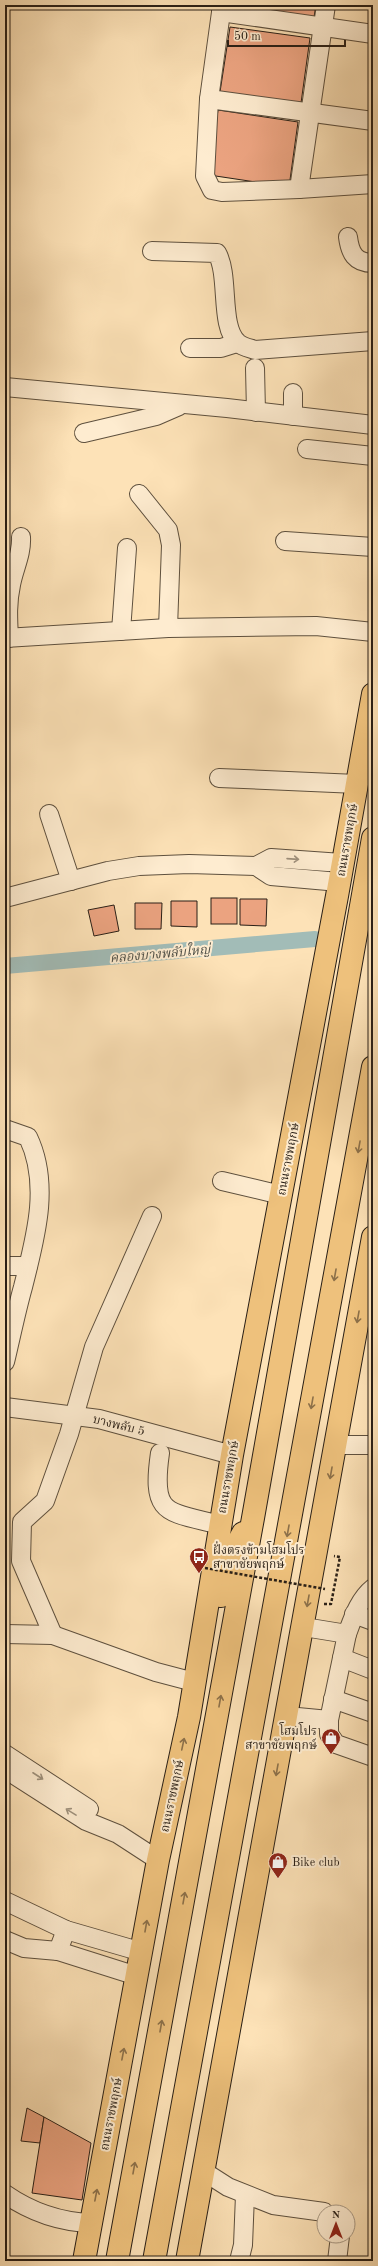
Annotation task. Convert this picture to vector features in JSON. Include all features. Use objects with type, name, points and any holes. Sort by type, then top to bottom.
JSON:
[{"type":"main road","name":"ถนนราชพฤกษ์","points":[[84,2261],[158,1860],[189,1717],[232,1455],[373,694]]},
{"type":"main road","name":"ถนนราชพฤกษ์","points":[[117,2261],[253,1518],[373,838]]},
{"type":"main road","points":[[339,880],[342,1007]]},
{"type":"main road","points":[[154,2261],[373,1067]]},
{"type":"main road","points":[[187,2261],[304,1627],[373,1238]]},
{"type":"main road","points":[[189,1717],[206,1670],[232,1553],[253,1518]]},
{"type":"street","points":[[299,189],[326,5]]},
{"type":"street","points":[[373,34],[323,28],[222,9],[209,99],[205,176],[212,190],[222,192],[373,184]]},
{"type":"street","points":[[209,99],[373,121]]},
{"type":"street","points":[[348,237],[350,248],[358,262],[373,263]]},
{"type":"street","points":[[152,251],[217,253],[222,266],[228,320],[237,343]]},
{"type":"street","points":[[190,348],[221,348],[237,343],[255,350],[373,341]]},
{"type":"street","points":[[255,368],[256,412]]},
{"type":"street","points":[[5,387],[373,425]]},
{"type":"street","points":[[293,393],[293,416]]},
{"type":"street","points":[[84,433],[156,416],[184,405]]},
{"type":"street","points":[[307,449],[373,456]]},
{"type":"street","points":[[139,494],[168,530],[171,545],[168,628]]},
{"type":"street","points":[[21,537],[22,549],[11,583],[6,610],[7,638],[168,628],[316,626],[373,632]]},
{"type":"street","points":[[284,541],[373,547]]},
{"type":"street","points":[[121,631],[127,548]]},
{"type":"street","points":[[219,778],[357,784]]},
{"type":"street","points":[[49,814],[71,881]]},
{"type":"street","points":[[5,898],[71,881],[139,866],[189,864],[256,866],[271,876],[339,880]]},
{"type":"street","points":[[5,1129],[28,1137],[33,1147],[37,1166],[39,1204],[36,1236],[28,1266],[12,1301],[5,1362]]},
{"type":"street","points":[[222,1181],[281,1195]]},
{"type":"street","points":[[54,1635],[21,1561],[22,1522],[45,1501],[75,1415],[94,1347],[152,1216]]},
{"type":"street","points":[[5,1266],[28,1266]]},
{"type":"street","name":"บางพลับ 5","points":[[5,1407],[99,1419],[232,1455]]},
{"type":"street","points":[[336,1445],[373,1445]]},
{"type":"street","points":[[160,1453],[156,1479],[159,1498],[164,1507],[173,1513],[220,1525]]},
{"type":"street","points":[[373,1588],[368,1592],[354,1614],[347,1634],[329,1720],[329,1734],[336,1744],[373,1757]]},
{"type":"street","points":[[354,1614],[373,1621]]},
{"type":"street","points":[[304,1627],[347,1634]]},
{"type":"street","points":[[5,1634],[54,1635],[156,1672],[194,1682]]},
{"type":"street","points":[[342,1658],[373,1670]]},
{"type":"street","points":[[333,1699],[373,1713]]},
{"type":"street","points":[[287,1716],[329,1720]]},
{"type":"street","points":[[10,1765],[95,1814],[110,1824],[118,1834],[158,1860]]},
{"type":"street","points":[[5,1901],[66,1930],[142,1952]]},
{"type":"street","points":[[58,1951],[66,1930]]},
{"type":"street","points":[[5,1940],[24,1948],[58,1951],[137,1976]]},
{"type":"street","points":[[204,2171],[245,2195],[273,2205],[316,2211]]},
{"type":"street","points":[[5,2194],[24,2207],[56,2219],[91,2223]]},
{"type":"street","points":[[239,2261],[243,2245],[245,2195]]},
{"type":"street","points":[[337,2261],[339,2244]]},
{"type":"path","points":[[205,1568],[325,1589],[322,1603],[331,1604],[340,1557]]},
{"type":"building","points":[[234,5],[316,5],[313,23]]},
{"type":"building","points":[[230,27],[310,38],[301,103],[220,92]]},
{"type":"building","points":[[218,110],[298,122],[289,187],[209,175]]},
{"type":"building","points":[[211,898],[237,898],[237,924],[211,924]]},
{"type":"building","points":[[240,899],[267,899],[266,926],[240,925]]},
{"type":"building","points":[[171,901],[197,901],[197,927],[171,926]]},
{"type":"building","points":[[135,903],[162,903],[161,929],[135,929]]},
{"type":"building","points":[[114,905],[119,931],[94,936],[88,910]]},
{"type":"building","points":[[27,2108],[44,2117],[40,2143],[21,2141]]},
{"type":"building","points":[[44,2117],[91,2143],[82,2200],[32,2193]]},
{"type":"waterway","name":"คลองบางพลับใหญ่","points":[[5,966],[315,939]]},
{"type":"place","name":"ฝั่งตรงข้ามโฮมโปร สาขาชัยพฤกษ์","points":[[199,1574]]},
{"type":"place","name":"โฮมโปร สาขาชัยพฤกษ์","points":[[331,1755]]},
{"type":"place","name":"Bike club","points":[[278,1879]]}]
